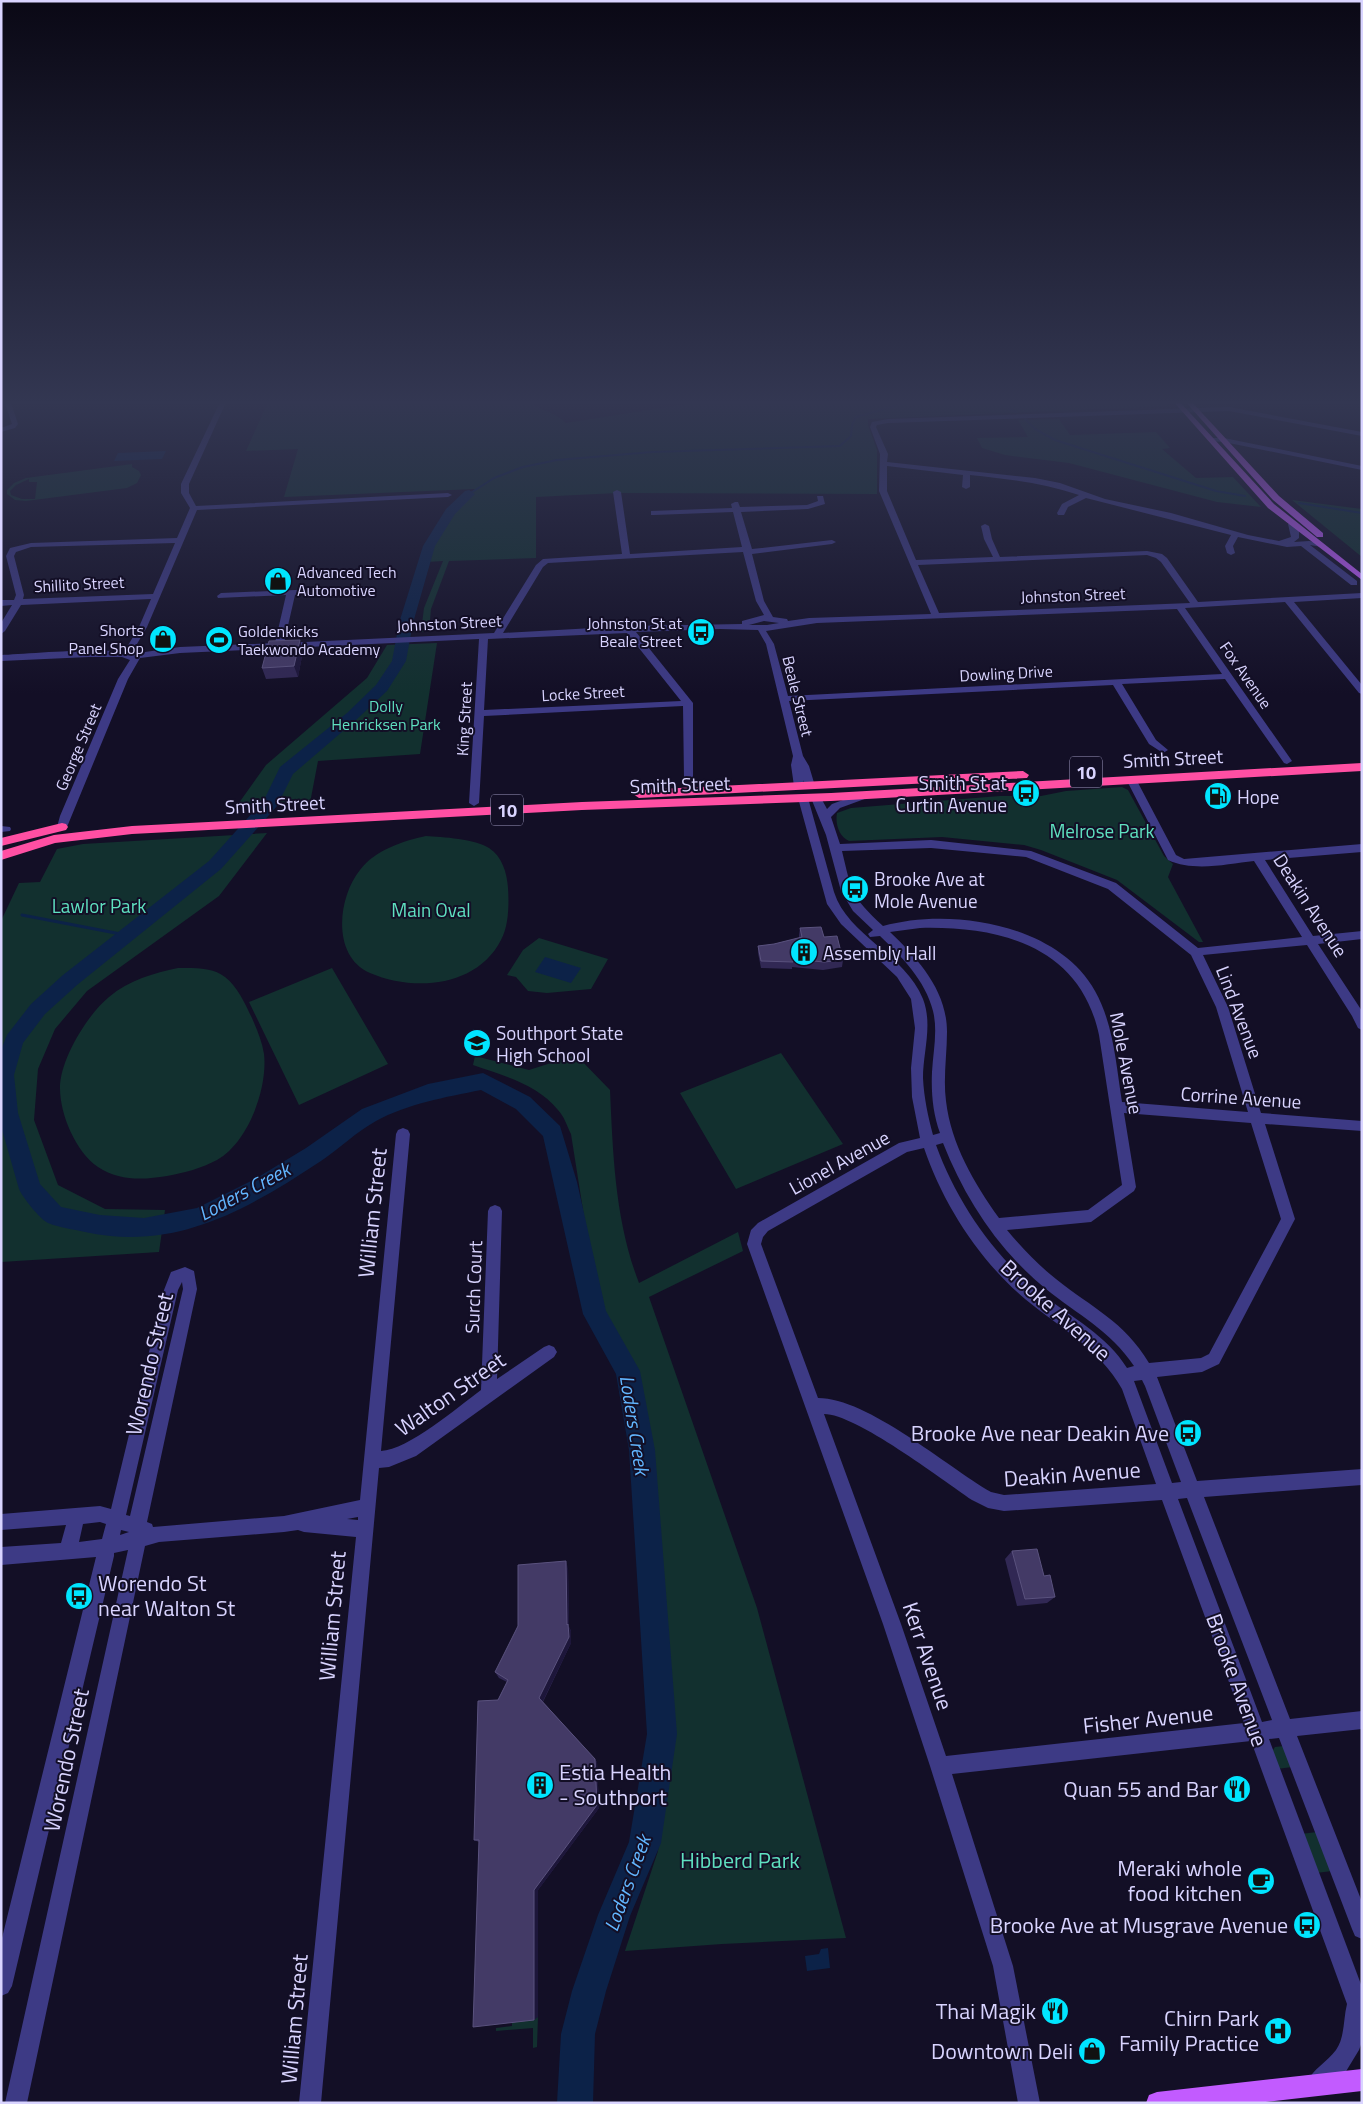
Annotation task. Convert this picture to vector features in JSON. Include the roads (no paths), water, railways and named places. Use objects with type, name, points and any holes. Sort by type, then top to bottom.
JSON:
[{"type":"highway","name":"Smith Street","points":[[1,842],[62,827],[113,822],[232,820],[582,806],[804,790],[1362,757]]},
{"type":"highway","name":"Smith Street","points":[[277,818],[474,803],[804,790],[816,798],[1362,767]]},
{"type":"highway","name":"Smith Street","points":[[1,856],[36,843],[70,836],[232,820]]},
{"type":"main road","points":[[1263,498],[1292,524],[1362,578]]},
{"type":"main road","points":[[1278,498],[1288,509],[1362,568]]},
{"type":"main road","points":[[1157,2103],[1362,2080]]},
{"type":"street","points":[[188,498],[194,508],[372,498]]},
{"type":"street","points":[[618,498],[626,555]]},
{"type":"street","points":[[654,513],[735,507],[808,507],[822,502],[820,498]]},
{"type":"street","points":[[886,498],[936,616]]},
{"type":"street","points":[[1060,513],[1065,506],[1079,498]]},
{"type":"street","points":[[1097,498],[1236,534],[1287,545],[1298,541],[1319,545]]},
{"type":"street","points":[[735,507],[748,550],[760,601],[772,623]]},
{"type":"street","name":"George Street","points":[[62,827],[143,627],[194,508]]},
{"type":"street","points":[[1292,524],[1298,541],[1354,582]]},
{"type":"street","points":[[985,526],[988,539],[998,560]]},
{"type":"street","points":[[1231,553],[1229,546],[1236,534]]},
{"type":"street","points":[[1,631],[20,595],[10,556],[12,550],[31,545],[181,540]]},
{"type":"street","points":[[497,636],[540,565],[546,561],[626,555],[794,548],[832,542]]},
{"type":"street","points":[[914,564],[1147,553],[1159,556],[1164,560],[1196,605]]},
{"type":"street","points":[[221,596],[366,589]]},
{"type":"street","points":[[279,645],[291,593]]},
{"type":"street","name":"Johnston Street","points":[[1,658],[1179,606],[1330,598],[1362,594]]},
{"type":"street","name":"Shillito Street","points":[[1,602],[157,596]]},
{"type":"street","points":[[1330,598],[1362,604]]},
{"type":"street","name":"Johnston Street","points":[[1330,598],[1362,599]]},
{"type":"street","points":[[1288,600],[1362,692]]},
{"type":"street","points":[[758,624],[760,601]]},
{"type":"street","name":"Fox Avenue","points":[[1179,606],[1287,761]]},
{"type":"street","name":"Beale Street","points":[[770,644],[772,623]]},
{"type":"street","name":"Beale Street","points":[[758,624],[770,644],[798,756]]},
{"type":"street","points":[[629,630],[688,703],[689,778]]},
{"type":"street","name":"King Street","points":[[474,803],[484,636]]},
{"type":"street","name":"Dowling Drive","points":[[784,698],[1229,676]]},
{"type":"street","points":[[1117,683],[1152,742],[1163,750]]},
{"type":"street","name":"Locke Street","points":[[480,713],[688,703]]},
{"type":"street","name":"Brooke Avenue","points":[[798,756],[796,765],[832,904],[842,917],[906,979],[919,1004],[922,1026],[917,1062],[917,1086],[927,1140],[935,1161],[956,1201],[986,1246],[1029,1293],[1098,1345],[1112,1359],[1124,1376],[1360,2010]]},
{"type":"street","points":[[1132,779],[1172,857],[1182,862],[1192,863],[1362,848]]},
{"type":"street","points":[[826,816],[836,806],[866,795]]},
{"type":"street","name":"Brooke Avenue","points":[[816,798],[826,816],[843,882],[849,897],[860,912],[881,930],[922,973],[938,1007],[943,1032],[938,1085],[941,1113],[947,1137],[972,1188],[995,1225],[1035,1270],[1118,1334],[1133,1351],[1146,1371],[1194,1490],[1362,1929]]},
{"type":"street","name":"Lind Avenue","points":[[835,848],[931,844],[1027,854],[1112,886],[1196,952],[1222,1007],[1288,1220],[1214,1360],[1202,1365],[1146,1371],[1124,1376]]},
{"type":"street","name":"Deakin Avenue","points":[[1257,857],[1360,1019]]},
{"type":"street","name":"Mole Avenue","points":[[866,939],[881,930],[891,927],[943,924],[994,928],[1032,941],[1055,954],[1068,965],[1084,984],[1098,1010],[1130,1187],[1091,1216],[995,1225]]},
{"type":"street","points":[[1196,952],[1362,935]]},
{"type":"street","name":"Corrine Avenue","points":[[1117,1107],[1362,1126]]},
{"type":"street","name":"William Street","points":[[310,2103],[403,1134]]},
{"type":"street","name":"Lionel Avenue","points":[[756,1234],[776,1219],[904,1147],[927,1140],[947,1137]]},
{"type":"street","name":"Surch Court","points":[[489,1394],[495,1212]]},
{"type":"street","name":"Kerr Avenue","points":[[756,1234],[754,1244],[757,1254],[892,1624],[940,1766],[1002,1966],[1029,2103]]},
{"type":"street","name":"Worendo Street","points":[[1,1986],[108,1545],[116,1519],[170,1290],[176,1277],[185,1274],[190,1276],[190,1288],[139,1514],[136,1552],[12,2102]]},
{"type":"street","name":"Walton Street","points":[[371,1460],[403,1454],[549,1352]]},
{"type":"street","name":"Deakin Avenue","points":[[812,1406],[831,1406],[865,1419],[978,1494],[996,1502],[1017,1503],[1167,1490],[1194,1490],[1362,1477]]},
{"type":"street","points":[[284,1524],[366,1507]]},
{"type":"street","points":[[1,1522],[100,1514],[116,1519],[138,1533]]},
{"type":"street","points":[[68,1551],[76,1516]]},
{"type":"street","points":[[1,1556],[68,1551],[108,1545],[138,1533],[159,1534],[284,1524],[341,1526],[364,1529]]},
{"type":"street","name":"Fisher Avenue","points":[[940,1766],[1362,1720]]},
{"type":"street","points":[[1315,2085],[1342,2063],[1348,2052],[1360,2010]]},
{"type":"water","points":[[545,957],[581,968],[571,983],[535,972]]},
{"type":"water","points":[[828,1948],[830,1968],[807,1971],[805,1956],[819,1954],[821,1949]]},
{"type":"waterway","name":"Loders Creek","points":[[465,498],[450,512],[429,546],[406,623],[399,661],[382,688],[352,716],[286,771],[271,802],[215,865],[70,980],[38,1009],[14,1040],[4,1075],[8,1113],[30,1189],[54,1215],[100,1225],[144,1228],[200,1217],[263,1186],[314,1154],[369,1115],[428,1092],[483,1081],[523,1103],[553,1132],[595,1314],[628,1371],[642,1450],[662,1734],[645,1843],[614,1915],[589,1991],[578,2034],[575,2103]]},
{"type":"waterway","name":"Loders Creek","points":[[1299,503],[1362,513]]},
{"type":"waterway","points":[[22,915],[126,935]]},
{"type":"place","name":"Advanced Tech Automotive","points":[[278,581]]},
{"type":"place","name":"Johnston St at Beale Street","points":[[701,632]]},
{"type":"place","name":"Shorts Panel Shop","points":[[163,639]]},
{"type":"place","name":"Goldenkicks Taekwondo Academy","points":[[219,640]]},
{"type":"place","name":"Smith St at Curtin Avenue","points":[[1026,793]]},
{"type":"place","name":"Hope","points":[[1218,796]]},
{"type":"place","name":"Brooke Ave at Mole Avenue","points":[[855,889]]},
{"type":"place","name":"Assembly Hall","points":[[804,952]]},
{"type":"place","name":"Southport State High School","points":[[477,1043]]},
{"type":"place","name":"Brooke Ave near Deakin Ave","points":[[1188,1433]]},
{"type":"place","name":"Worendo St near Walton St","points":[[79,1596]]},
{"type":"place","name":"Estia Health - Southport","points":[[540,1785]]},
{"type":"place","name":"Quan 55 and Bar","points":[[1237,1789]]},
{"type":"place","name":"Meraki whole food kitchen","points":[[1261,1881]]},
{"type":"place","name":"Brooke Ave at Musgrave Avenue","points":[[1307,1925]]},
{"type":"place","name":"Thai Magik","points":[[1055,2011]]},
{"type":"place","name":"Chirn Park Family Practice","points":[[1278,2031]]},
{"type":"place","name":"Downtown Deli","points":[[1092,2051]]},
{"type":"park label","name":"Dolly Henricksen Park","points":[[386,715]]},
{"type":"park label","name":"Melrose Park","points":[[1102,830]]},
{"type":"park label","name":"Lawlor Park","points":[[99,905]]},
{"type":"park label","name":"Main Oval","points":[[431,909]]},
{"type":"park label","name":"Hibberd Park","points":[[740,1860]]}]
